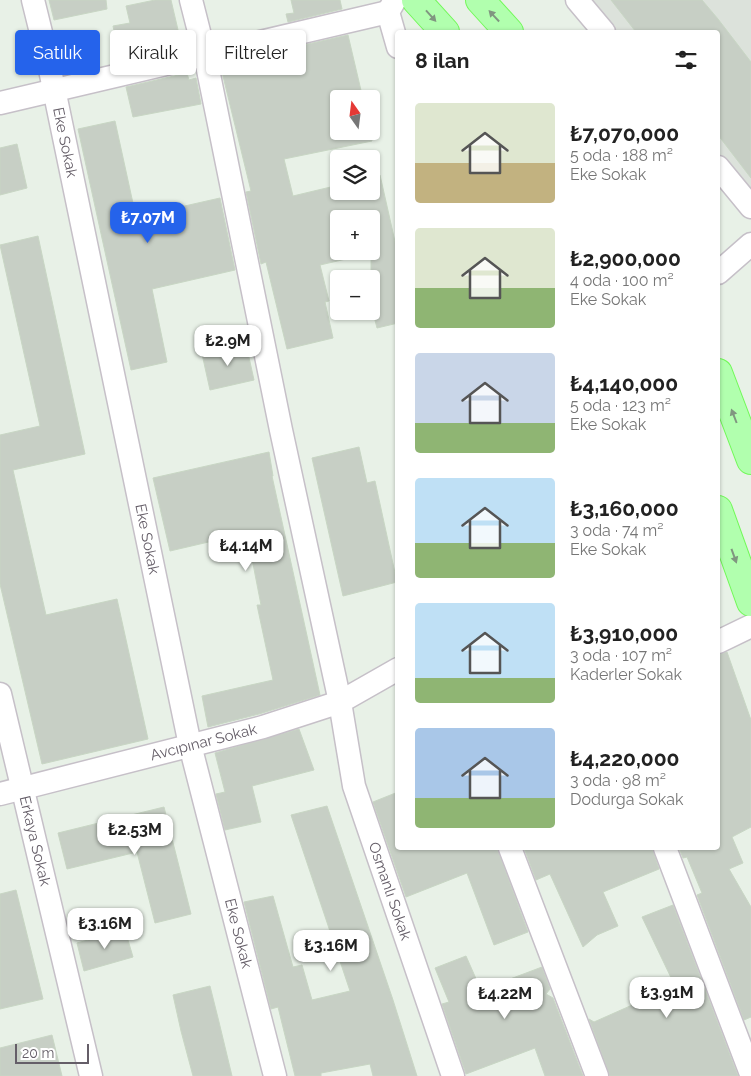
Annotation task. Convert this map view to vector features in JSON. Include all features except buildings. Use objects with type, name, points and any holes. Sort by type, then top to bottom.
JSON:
[{"type":"main road","points":[[416,0],[443,30]]},
{"type":"main road","points":[[480,0],[507,30]]},
{"type":"main road","points":[[720,378],[751,460]]},
{"type":"main road","points":[[720,516],[751,602]]},
{"type":"street","name":"Eke Sokak","points":[[32,0],[54,89],[190,745],[275,1076]]},
{"type":"street","name":"Osmanlı Sokak","points":[[191,0],[205,55],[281,430],[340,702],[354,786],[453,1076]]},
{"type":"street","points":[[577,0],[602,30]]},
{"type":"street","points":[[0,103],[205,55],[392,6],[396,30]]},
{"type":"street","points":[[720,169],[751,206]]},
{"type":"street","points":[[720,271],[751,244]]},
{"type":"street","points":[[720,641],[751,626]]},
{"type":"street","name":"Avcıpınar Sokak","points":[[0,794],[264,727],[340,702],[395,671]]},
{"type":"street","name":"Erkaya Sokak","points":[[0,694],[91,1076]]},
{"type":"street","points":[[511,850],[597,1076]]},
{"type":"street","points":[[666,850],[751,1074]]},
{"type":"shaded area","points":[[572,0],[751,0],[751,206],[720,169],[720,30],[598,30]]}]
